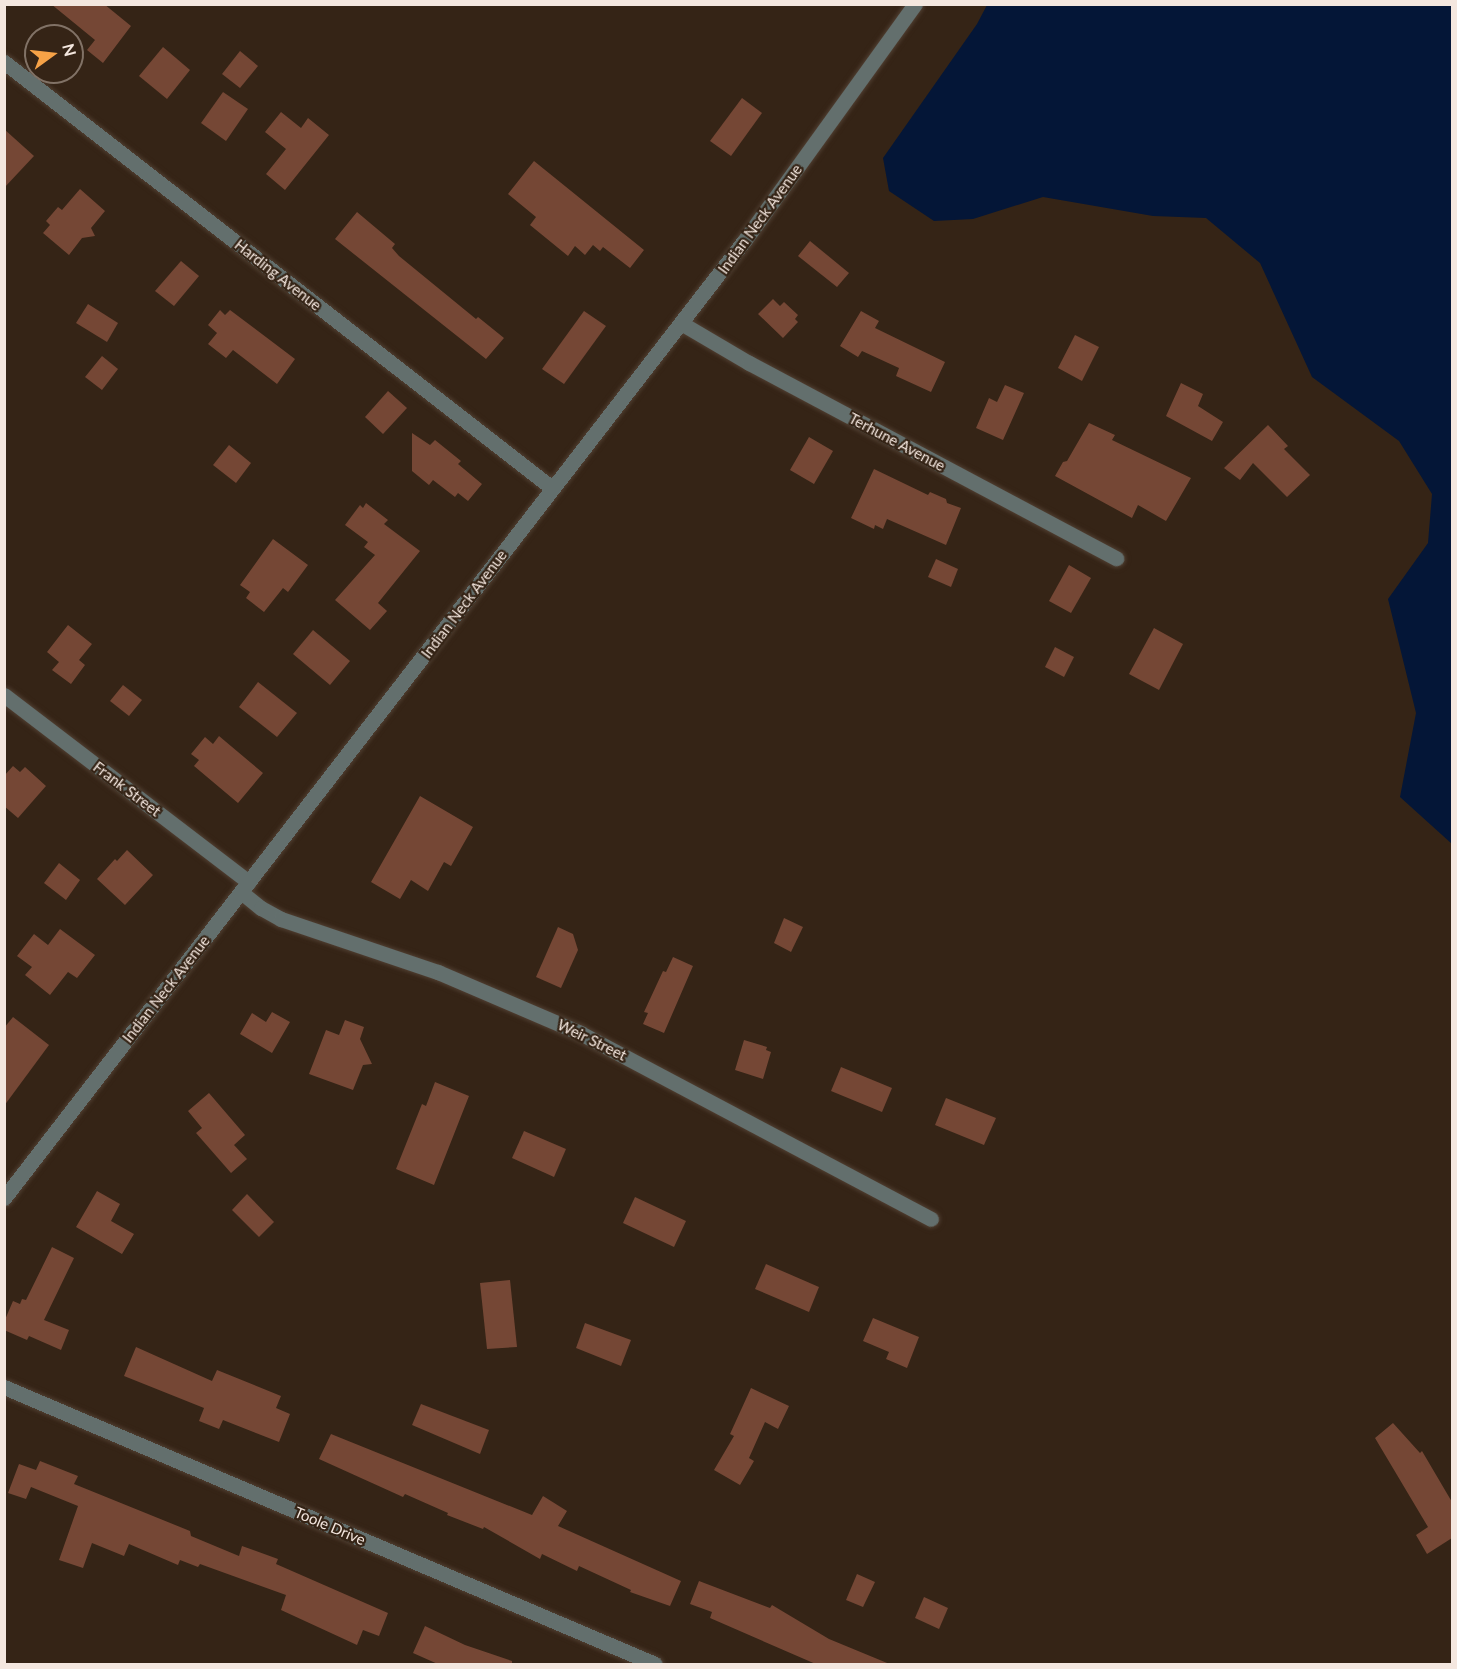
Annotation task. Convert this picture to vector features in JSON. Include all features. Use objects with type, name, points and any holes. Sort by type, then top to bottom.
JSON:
[{"type":"street","name":"Indian Neck Avenue","points":[[4,1198],[681,324],[751,232],[915,4]]},
{"type":"street","name":"Harding Avenue","points":[[4,62],[552,488]]},
{"type":"street","name":"Terhune Avenue","points":[[681,324],[749,363],[1116,558]]},
{"type":"street","name":"Frank Street","points":[[4,695],[245,887]]},
{"type":"street","name":"Weir Street","points":[[245,887],[261,908],[281,919],[332,939],[438,972],[580,1033],[931,1219]]},
{"type":"street","name":"Toole Drive","points":[[4,1387],[655,1665]]},
{"type":"water","points":[[987,5],[1452,5],[1452,844],[1400,797],[1416,713],[1388,599],[1428,543],[1432,494],[1399,441],[1312,377],[1260,263],[1206,218],[1153,216],[1043,197],[973,219],[934,221],[889,191],[883,158],[977,24]]},
{"type":"building","points":[[51,4],[104,4],[131,26],[103,63],[87,50],[95,40],[84,31],[84,24],[75,24]]},
{"type":"building","points":[[163,47],[190,70],[167,99],[139,76]]},
{"type":"building","points":[[240,51],[258,66],[240,88],[222,74]]},
{"type":"building","points":[[223,92],[248,109],[226,141],[201,123]]},
{"type":"building","points":[[742,98],[762,113],[731,156],[710,141]]},
{"type":"building","points":[[281,112],[301,128],[308,118],[329,135],[285,190],[266,174],[286,149],[265,132]]},
{"type":"building","points":[[4,129],[34,156],[4,188]]},
{"type":"building","points":[[534,161],[644,250],[630,268],[603,247],[600,251],[593,245],[585,255],[575,246],[568,256],[530,225],[536,217],[508,194]]},
{"type":"building","points":[[80,189],[105,211],[91,228],[95,236],[82,238],[69,255],[43,233],[50,225],[46,221],[58,207],[62,210]]},
{"type":"building","points":[[357,212],[395,244],[392,248],[399,256],[476,319],[478,317],[504,338],[486,359],[335,239]]},
{"type":"building","points":[[810,241],[849,273],[837,287],[798,256]]},
{"type":"building","points":[[181,261],[199,276],[174,306],[155,291]]},
{"type":"building","points":[[773,299],[780,306],[784,302],[798,315],[795,319],[798,322],[783,338],[758,314]]},
{"type":"building","points":[[88,304],[118,323],[107,342],[76,323]]},
{"type":"building","points":[[220,310],[225,315],[230,310],[295,359],[277,384],[233,350],[226,358],[208,344],[217,333],[208,325]]},
{"type":"building","points":[[584,311],[606,326],[564,384],[542,369]]},
{"type":"building","points":[[861,311],[879,321],[875,328],[945,362],[931,392],[896,376],[899,368],[862,351],[858,357],[840,346]]},
{"type":"building","points":[[1075,335],[1099,347],[1082,381],[1058,368]]},
{"type":"building","points":[[102,356],[118,369],[102,390],[85,377]]},
{"type":"building","points":[[1181,383],[1203,394],[1198,406],[1223,422],[1212,441],[1166,416]]},
{"type":"building","points":[[1005,385],[1024,393],[1003,440],[976,428],[989,398],[997,402]]},
{"type":"building","points":[[388,391],[407,408],[383,434],[365,417]]},
{"type":"building","points":[[1089,423],[1115,435],[1112,440],[1191,478],[1166,521],[1138,505],[1132,518],[1055,476],[1063,462],[1067,461]]},
{"type":"building","points":[[1268,425],[1288,446],[1284,449],[1310,475],[1287,497],[1253,463],[1240,480],[1224,468]]},
{"type":"building","points":[[412,433],[430,445],[435,440],[461,461],[458,464],[482,484],[468,501],[458,493],[455,497],[433,480],[429,485],[412,471]]},
{"type":"building","points":[[809,437],[833,451],[814,484],[790,470]]},
{"type":"building","points":[[229,445],[251,463],[236,483],[213,465]]},
{"type":"building","points":[[874,469],[928,495],[930,492],[946,499],[947,503],[961,508],[946,545],[887,519],[883,529],[875,525],[874,529],[851,518]]},
{"type":"building","points":[[366,503],[388,520],[384,524],[420,551],[378,603],[387,611],[370,630],[335,600],[375,555],[364,547],[368,542],[345,525],[360,505],[363,508]]},
{"type":"building","points":[[273,539],[308,565],[288,592],[283,588],[264,612],[246,598],[250,592],[240,585]]},
{"type":"building","points":[[936,559],[958,569],[951,587],[928,577]]},
{"type":"building","points":[[1069,565],[1091,578],[1071,613],[1049,601]]},
{"type":"building","points":[[68,625],[92,644],[79,660],[85,665],[71,684],[52,670],[59,662],[47,652]]},
{"type":"building","points":[[1154,628],[1183,644],[1159,690],[1129,674]]},
{"type":"building","points":[[313,630],[350,661],[330,685],[293,654]]},
{"type":"building","points":[[1055,647],[1074,657],[1064,677],[1045,667]]},
{"type":"building","points":[[258,682],[297,713],[277,737],[239,707]]},
{"type":"building","points":[[123,685],[142,700],[129,716],[110,701]]},
{"type":"building","points":[[219,736],[263,773],[238,803],[194,766],[199,760],[191,754],[205,737],[213,744]]},
{"type":"building","points":[[13,766],[20,772],[25,767],[46,786],[18,818],[4,806],[4,776]]},
{"type":"building","points":[[420,796],[473,827],[451,866],[444,862],[428,891],[411,880],[400,899],[371,882]]},
{"type":"building","points":[[127,850],[153,875],[125,905],[97,879],[115,859],[117,861]]},
{"type":"building","points":[[59,863],[80,880],[66,900],[44,883]]},
{"type":"building","points":[[784,918],[803,927],[791,952],[774,943]]},
{"type":"building","points":[[558,927],[573,934],[578,950],[561,988],[536,977]]},
{"type":"building","points":[[60,929],[95,955],[77,978],[68,972],[50,995],[25,975],[32,967],[17,956],[34,934],[48,945]]},
{"type":"building","points":[[673,957],[693,966],[664,1033],[643,1024],[648,1013],[644,1012],[663,971],[666,972]]},
{"type":"building","points":[[272,1012],[290,1022],[272,1053],[240,1034],[252,1013],[266,1022]]},
{"type":"building","points":[[13,1017],[49,1045],[4,1106],[4,1028]]},
{"type":"building","points":[[345,1020],[364,1027],[360,1039],[372,1064],[363,1065],[353,1090],[309,1074],[326,1030],[339,1035]]},
{"type":"building","points":[[744,1040],[767,1047],[766,1050],[771,1052],[763,1079],[735,1070]]},
{"type":"building","points":[[841,1067],[892,1088],[882,1112],[831,1091]]},
{"type":"building","points":[[435,1082],[469,1096],[434,1185],[396,1169],[422,1104],[426,1106]]},
{"type":"building","points":[[209,1093],[245,1135],[234,1145],[247,1159],[231,1173],[196,1133],[202,1128],[188,1111]]},
{"type":"building","points":[[946,1098],[996,1118],[984,1145],[935,1125]]},
{"type":"building","points":[[524,1131],[566,1149],[554,1177],[512,1158]]},
{"type":"building","points":[[97,1191],[120,1204],[111,1221],[134,1234],[122,1254],[76,1227]]},
{"type":"building","points":[[247,1194],[274,1222],[259,1237],[232,1210]]},
{"type":"building","points":[[635,1197],[686,1221],[674,1247],[623,1223]]},
{"type":"building","points":[[52,1247],[74,1258],[44,1320],[69,1330],[61,1350],[29,1336],[27,1340],[4,1330],[4,1322],[13,1301],[20,1304],[22,1299],[26,1300]]},
{"type":"building","points":[[766,1264],[819,1287],[809,1312],[755,1289]]},
{"type":"building","points":[[510,1280],[517,1347],[487,1349],[480,1283]]},
{"type":"building","points":[[873,1318],[919,1337],[907,1368],[886,1359],[889,1352],[863,1341]]},
{"type":"building","points":[[585,1323],[631,1340],[621,1366],[576,1348]]},
{"type":"building","points":[[136,1347],[212,1381],[217,1370],[281,1396],[276,1408],[290,1414],[279,1442],[223,1420],[219,1429],[199,1421],[204,1408],[124,1376]]},
{"type":"building","points":[[751,1388],[789,1406],[778,1429],[765,1422],[749,1458],[754,1461],[740,1485],[714,1470],[734,1436],[730,1434]]},
{"type":"building","points":[[421,1404],[489,1430],[480,1454],[412,1425]]},
{"type":"building","points":[[1393,1423],[1420,1453],[1422,1451],[1452,1502],[1452,1538],[1427,1554],[1416,1535],[1428,1527],[1375,1438]]},
{"type":"building","points":[[331,1434],[532,1515],[543,1496],[567,1511],[558,1526],[681,1581],[670,1606],[630,1592],[631,1590],[579,1566],[577,1571],[542,1554],[540,1559],[484,1527],[483,1529],[447,1515],[448,1513],[405,1494],[403,1497],[319,1459]]},
{"type":"building","points":[[40,1461],[78,1476],[74,1484],[190,1531],[191,1536],[239,1556],[242,1546],[278,1559],[276,1564],[388,1613],[379,1636],[363,1630],[357,1645],[281,1610],[286,1595],[200,1564],[198,1567],[180,1560],[178,1565],[129,1544],[124,1556],[92,1543],[83,1568],[59,1560],[78,1506],[31,1487],[26,1499],[8,1493],[19,1464],[36,1470]]},
{"type":"building","points":[[857,1574],[875,1582],[863,1607],[846,1600]]},
{"type":"building","points":[[699,1581],[770,1608],[772,1605],[829,1639],[892,1665],[818,1665],[710,1618],[712,1612],[690,1604]]},
{"type":"building","points":[[924,1597],[948,1608],[939,1629],[915,1618]]},
{"type":"building","points":[[425,1626],[465,1645],[512,1661],[512,1665],[440,1665],[413,1653]]}]
